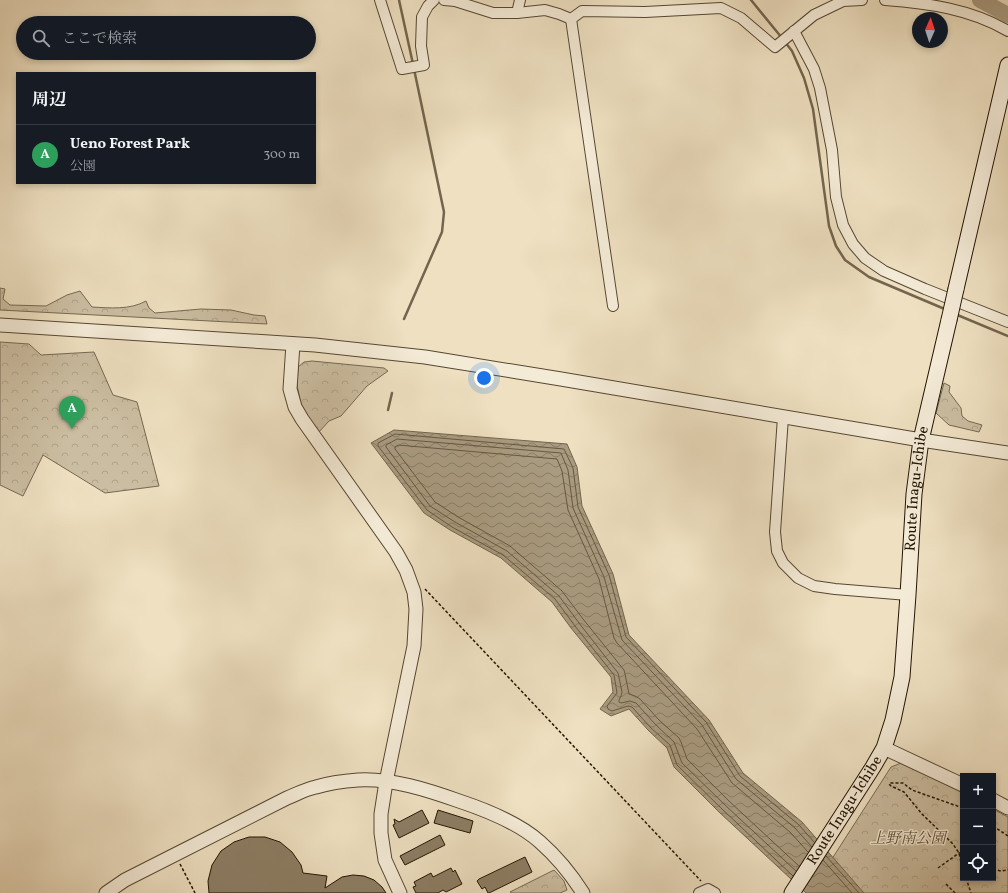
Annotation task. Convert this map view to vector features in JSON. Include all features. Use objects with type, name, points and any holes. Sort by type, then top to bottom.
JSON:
[{"type":"main road","name":"Route Inagu-Ichibe","points":[[792,893],[873,767],[884,748],[893,720],[902,677],[914,494],[920,440],[1008,65]]},
{"type":"street","points":[[380,0],[402,69],[424,65],[421,46],[422,17],[428,6],[434,0]]},
{"type":"street","points":[[444,0],[455,1],[493,13],[518,6],[545,10],[571,19]]},
{"type":"street","points":[[571,19],[582,11],[645,12],[721,8],[741,18],[775,46],[814,15],[843,1],[862,0]]},
{"type":"street","points":[[885,0],[941,7],[972,14],[996,24],[1008,31]]},
{"type":"street","points":[[571,19],[613,306]]},
{"type":"street","points":[[792,32],[814,69],[820,88],[832,150],[836,197],[843,225],[853,244],[865,258],[884,271],[1008,322]]},
{"type":"street","points":[[0,325],[315,345],[425,357],[920,440],[1008,453]]},
{"type":"street","points":[[293,344],[290,389],[295,407],[396,552],[406,570],[414,592],[416,609],[414,646],[386,782],[381,814],[381,833],[385,860],[400,893]]},
{"type":"street","points":[[783,417],[775,532],[777,551],[783,563],[798,578],[814,586],[835,589],[908,594]]},
{"type":"street","points":[[884,748],[960,784]]},
{"type":"street","points":[[106,893],[131,877],[281,801],[315,787],[359,780],[386,782],[424,789],[485,810],[516,826],[539,841],[560,861],[576,881],[583,893]]},
{"type":"street","points":[[996,802],[1008,808]]},
{"type":"path","points":[[423,587],[707,892]]},
{"type":"path","points":[[960,807],[912,790],[903,783],[889,784],[904,792],[922,814],[953,844],[959,853],[960,858]]},
{"type":"path","points":[[996,828],[1008,836]]},
{"type":"path","points":[[938,868],[959,853]]},
{"type":"path","points":[[179,862],[195,893]]},
{"type":"path","points":[[996,870],[1008,870]]},
{"type":"path","points":[[967,881],[971,893]]},
{"type":"path","points":[[946,884],[955,893]]},
{"type":"green space","points":[[0,288],[5,289],[3,299],[10,305],[46,306],[67,295],[80,291],[92,307],[127,307],[146,301],[149,308],[155,313],[201,309],[231,310],[265,316],[267,324],[0,310]]},
{"type":"green space","points":[[0,342],[29,344],[41,355],[94,352],[113,395],[137,402],[159,486],[105,493],[43,455],[23,496],[0,485]]},
{"type":"green space","points":[[312,361],[384,368],[388,371],[367,386],[341,416],[329,421],[318,433],[301,404],[297,385],[298,367],[304,362]]},
{"type":"green space","points":[[944,383],[950,386],[949,392],[961,408],[962,416],[968,421],[982,425],[979,432],[949,425],[936,413]]},
{"type":"green space","name":"上野南公園","points":[[901,763],[960,792],[960,881],[996,881],[996,811],[1008,817],[1008,893],[810,893],[891,767]]},
{"type":"green space","points":[[554,870],[564,881],[567,890],[560,893],[510,892]]},
{"type":"water","points":[[394,430],[567,444],[577,467],[582,506],[613,574],[629,635],[709,720],[743,773],[802,822],[864,893],[806,893],[719,812],[674,767],[667,748],[629,709],[611,716],[600,709],[613,692],[611,677],[552,602],[501,558],[450,530],[424,513],[371,443]]},
{"type":"building","points":[[422,810],[429,823],[399,838],[393,825],[395,824],[394,819],[399,822]]},
{"type":"building","points":[[438,810],[473,821],[470,833],[434,823]]},
{"type":"building","points":[[440,835],[445,845],[405,865],[400,856]]},
{"type":"building","points":[[249,837],[265,837],[280,842],[292,852],[301,865],[303,873],[327,876],[325,888],[342,877],[353,875],[364,876],[374,880],[386,893],[209,893],[208,881],[212,865],[221,851],[234,842]]},
{"type":"building","points":[[525,857],[532,872],[489,893],[485,887],[482,889],[477,881],[479,879]]},
{"type":"building","points":[[451,868],[453,872],[455,870],[462,884],[446,892],[443,890],[438,893],[416,893],[413,887],[416,886],[414,882],[431,873],[433,877]]},
{"type":"waterway","points":[[399,0],[413,64]]},
{"type":"waterway","points":[[751,0],[782,38]]},
{"type":"waterway","points":[[980,0],[1008,15]]},
{"type":"waterway","points":[[785,42],[792,51],[804,78],[813,109],[829,226],[836,246],[845,260],[869,277],[947,310]]},
{"type":"waterway","points":[[404,319],[442,232],[444,212],[414,69]]},
{"type":"waterway","points":[[955,314],[1008,336]]},
{"type":"waterway","points":[[388,410],[392,393]]},
{"type":"place","name":"Ueno Forest Park","points":[[72,429]]}]
